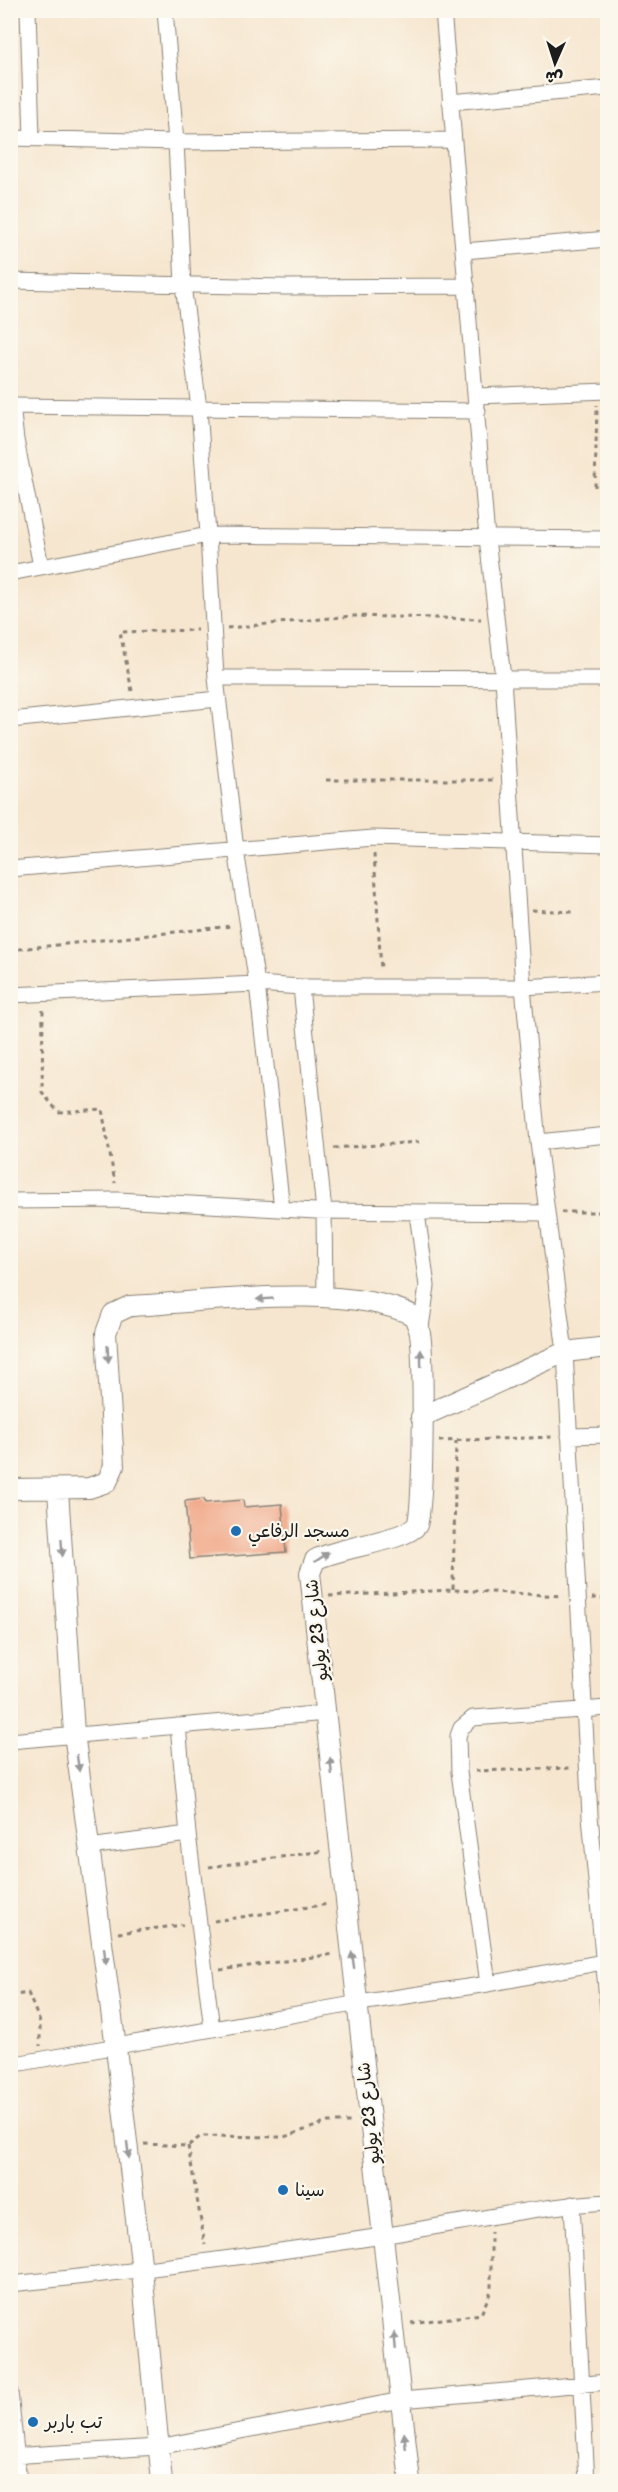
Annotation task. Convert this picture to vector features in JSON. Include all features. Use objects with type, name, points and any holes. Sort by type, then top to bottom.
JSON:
[{"type":"street","points":[[28,10],[32,138]]},
{"type":"street","points":[[165,10],[176,142],[183,285],[199,408],[218,699],[236,850],[257,984],[282,1209]]},
{"type":"street","points":[[443,10],[487,538],[504,678],[523,987],[538,1142],[565,1352],[587,1767],[608,2010]]},
{"type":"street","points":[[450,102],[608,88]]},
{"type":"street","points":[[10,138],[176,142],[453,140]]},
{"type":"street","points":[[464,251],[608,239]]},
{"type":"street","points":[[10,281],[183,285],[467,286]]},
{"type":"street","points":[[41,566],[13,440],[11,406],[199,408],[477,403],[603,392]]},
{"type":"street","points":[[10,573],[208,535],[608,539]]},
{"type":"street","points":[[216,678],[608,679]]},
{"type":"street","points":[[10,720],[218,699]]},
{"type":"street","points":[[10,869],[373,838],[608,845]]},
{"type":"street","points":[[10,995],[257,984],[301,987],[523,987],[608,982]]},
{"type":"street","points":[[301,987],[324,1211],[325,1296]]},
{"type":"street","points":[[538,1142],[608,1135]]},
{"type":"street","points":[[10,1201],[118,1200],[324,1211],[547,1213]]},
{"type":"street","points":[[417,1213],[427,1286],[420,1334]]},
{"type":"street","points":[[10,1489],[89,1488],[107,1482],[114,1466],[106,1333],[113,1314],[130,1306],[325,1296],[400,1309],[414,1316],[420,1334]]},
{"type":"street","name":"شارع 23 يوليو","points":[[410,2481],[310,1573],[315,1560],[329,1552],[401,1536],[417,1526],[422,1511],[420,1334]]},
{"type":"street","points":[[422,1417],[565,1352],[608,1347]]},
{"type":"street","points":[[569,1436],[608,1435]]},
{"type":"street","points":[[58,1490],[74,1734],[116,2048],[142,2271],[162,2481]]},
{"type":"street","points":[[488,1984],[459,1772],[458,1736],[460,1728],[473,1718],[608,1708]]},
{"type":"street","points":[[10,1741],[326,1713]]},
{"type":"street","points":[[178,1726],[188,1834],[212,2029]]},
{"type":"street","points":[[89,1847],[188,1834]]},
{"type":"street","points":[[10,2065],[116,2048],[359,2003],[488,1984],[604,1961]]},
{"type":"street","points":[[10,2284],[208,2262],[383,2236],[572,2204],[608,2202]]},
{"type":"street","points":[[572,2204],[587,2481]]},
{"type":"street","points":[[13,2456],[158,2447],[401,2400],[608,2382]]},
{"type":"street","points":[[10,2392],[13,2456],[19,2481]]},
{"type":"path","points":[[595,487],[603,392]]},
{"type":"path","points":[[135,708],[120,632],[212,629],[352,616],[498,619]]},
{"type":"path","points":[[326,780],[510,780]]},
{"type":"path","points":[[373,838],[382,987]]},
{"type":"path","points":[[518,909],[575,912]]},
{"type":"path","points":[[10,950],[247,925]]},
{"type":"path","points":[[44,993],[42,1092],[58,1112],[102,1109],[118,1200]]},
{"type":"path","points":[[319,1148],[419,1143]]},
{"type":"path","points":[[547,1213],[608,1212]]},
{"type":"path","points":[[422,1441],[569,1436]]},
{"type":"path","points":[[453,1590],[456,1440]]},
{"type":"path","points":[[312,1596],[453,1590],[608,1599]]},
{"type":"path","points":[[459,1772],[587,1767]]},
{"type":"path","points":[[192,1869],[340,1849]]},
{"type":"path","points":[[102,1935],[346,1902]]},
{"type":"path","points":[[206,1972],[352,1952]]},
{"type":"path","points":[[10,1996],[28,1993],[40,2022],[39,2061]]},
{"type":"path","points":[[127,2143],[188,2146],[201,2136],[284,2137],[328,2122],[369,2122]]},
{"type":"path","points":[[188,2146],[208,2262]]},
{"type":"path","points":[[394,2325],[481,2314],[491,2291],[491,2217]]},
{"type":"building","name":"مسجد الرفاعي","points":[[204,1499],[205,1503],[243,1500],[244,1507],[282,1504],[286,1552],[190,1559],[185,1501]]},
{"type":"place","name":"مسجد الرفاعي","points":[[236,1531]]},
{"type":"place","name":"سينا","points":[[283,2190]]},
{"type":"place","name":"تب باربر","points":[[33,2422]]}]
